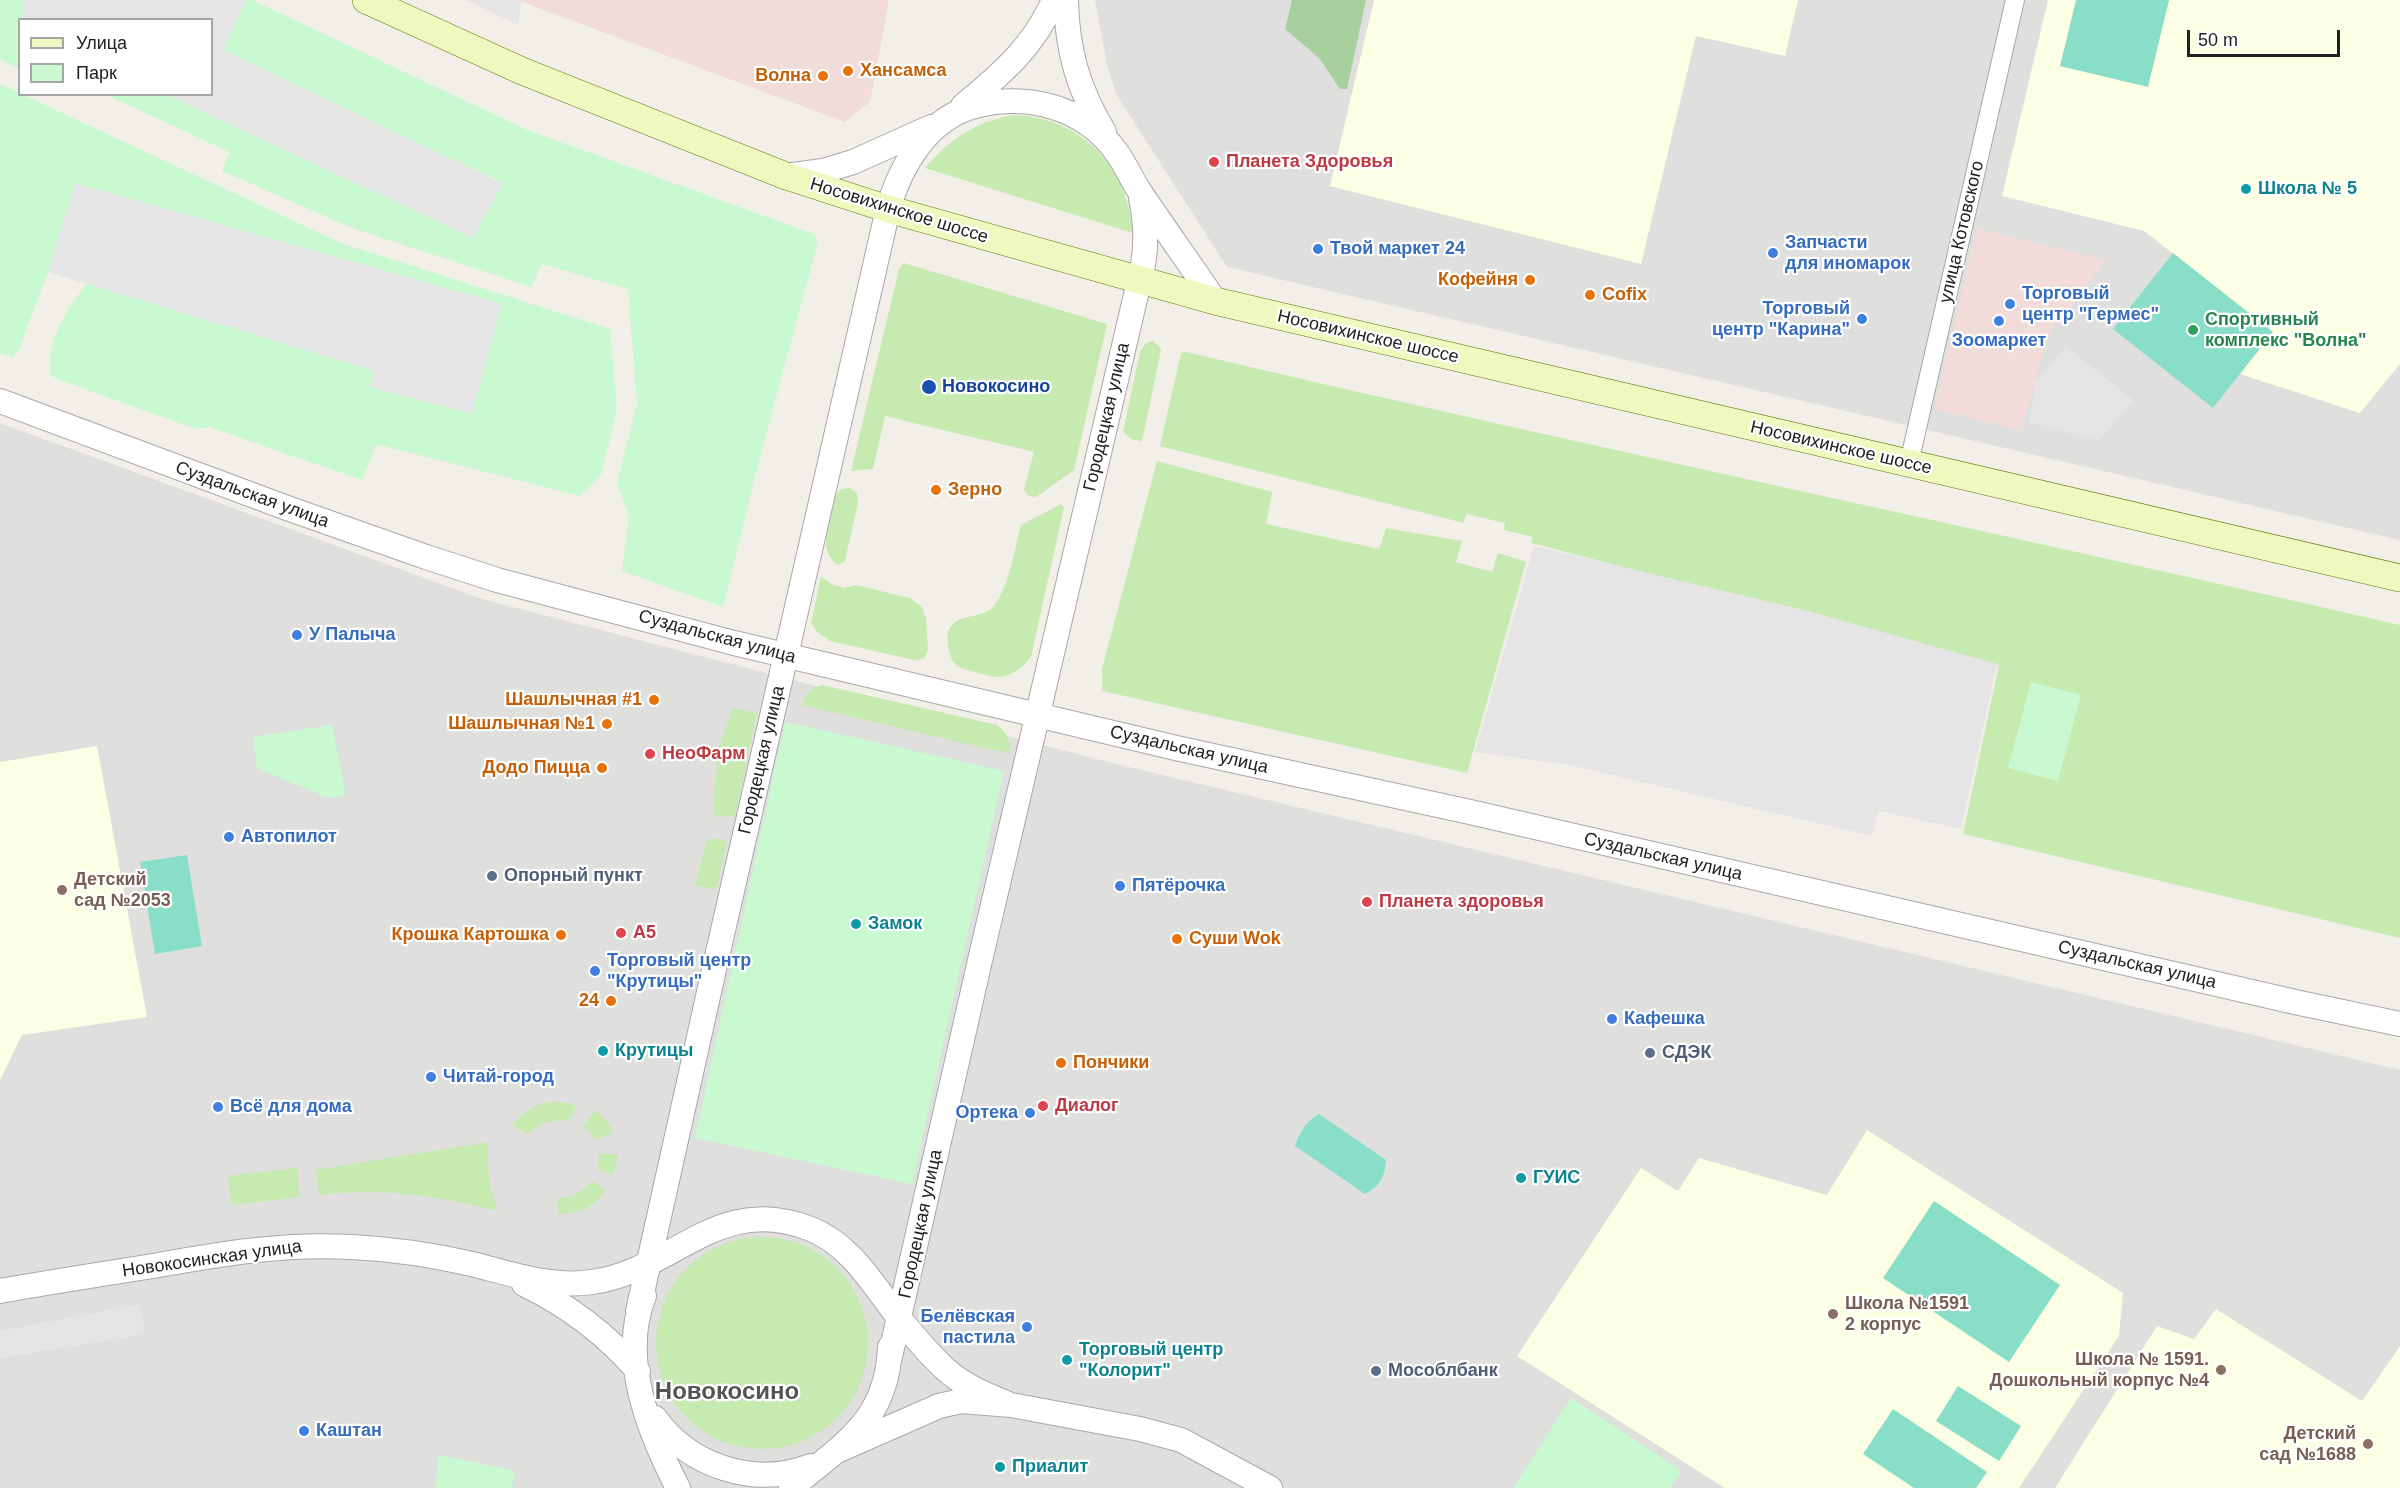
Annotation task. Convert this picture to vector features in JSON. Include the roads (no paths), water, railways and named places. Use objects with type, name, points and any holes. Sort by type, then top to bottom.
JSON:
[{"type":"main road","name":"Носовихинское шоссе","points":[[366,0],[522,71],[786,176],[888,209],[1139,281],[1215,301],[2400,578]]},
{"type":"street","points":[[948,118],[1014,62],[1037,32],[1054,0]]},
{"type":"street","points":[[1066,0],[1069,41],[1080,87],[1092,113],[1139,191],[1215,301]]},
{"type":"street","name":"улица Котовского","points":[[1910,464],[2015,0]]},
{"type":"street","points":[[786,176],[823,171],[854,162],[948,118],[990,102],[1011,100],[1038,102],[1064,110],[1085,121],[1116,152]]},
{"type":"street","name":"Городецкая улица","points":[[638,1311],[712,974],[888,209],[903,167],[923,140],[948,118]]},
{"type":"street","name":"Городецкая улица","points":[[889,1361],[1139,281],[1147,242],[1145,217],[1139,191]]},
{"type":"street","name":"Суздальская улица","points":[[0,401],[287,508],[466,570],[785,656],[2400,1024]]},
{"type":"street","points":[[494,1271],[548,1283],[590,1283],[631,1272],[701,1234],[721,1226],[762,1219],[788,1222],[812,1230],[834,1242],[854,1259],[900,1319],[945,1369],[966,1385],[1011,1405]]},
{"type":"street","points":[[678,1488],[658,1446],[643,1396],[633,1354],[634,1330],[638,1311],[647,1289],[668,1259],[701,1234]]},
{"type":"street","name":"Новокосинская улица","points":[[0,1291],[237,1252],[316,1245],[397,1251],[494,1271]]},
{"type":"street","points":[[494,1271],[534,1288],[571,1312],[615,1346],[638,1371]]},
{"type":"street","points":[[791,1488],[855,1436],[877,1403],[886,1381],[890,1342],[887,1320],[880,1298],[869,1278]]},
{"type":"street","points":[[643,1396],[665,1432],[682,1448],[703,1462],[727,1471],[749,1475],[771,1476],[808,1467],[939,1406],[961,1401],[1011,1405],[1140,1429],[1181,1440],[1270,1488]]},
{"type":"place","name":"Хансамса","points":[[848,71]]},
{"type":"place","name":"Волна","points":[[823,76]]},
{"type":"place","name":"Планета Здоровья","points":[[1214,162]]},
{"type":"place","name":"Школа № 5","points":[[2246,189]]},
{"type":"place","name":"Твой маркет 24","points":[[1318,249]]},
{"type":"place","name":"Запчасти для иномарок","points":[[1773,253]]},
{"type":"place","name":"Кофейня","points":[[1530,280]]},
{"type":"place","name":"Cofix","points":[[1590,295]]},
{"type":"place","name":"Торговый центр \"Гермес\"","points":[[2010,304]]},
{"type":"place","name":"Торговый центр \"Карина\"","points":[[1862,319]]},
{"type":"place","name":"Зоомаркет","points":[[1999,321]]},
{"type":"place","name":"Спортивный комплекс \"Волна\"","points":[[2193,330]]},
{"type":"place","name":"Новокосино","points":[[929,387]]},
{"type":"place","name":"Зерно","points":[[936,490]]},
{"type":"place","name":"У Палыча","points":[[297,635]]},
{"type":"place","name":"Шашлычная #1","points":[[654,700]]},
{"type":"place","name":"Шашлычная №1","points":[[607,724]]},
{"type":"place","name":"НеоФарм","points":[[650,754]]},
{"type":"place","name":"Додо Пицца","points":[[602,768]]},
{"type":"place","name":"Автопилот","points":[[229,837]]},
{"type":"place","name":"Опорный пункт","points":[[492,876]]},
{"type":"place","name":"Пятёрочка","points":[[1120,886]]},
{"type":"place","name":"Детский сад №2053","points":[[62,890]]},
{"type":"place","name":"Планета здоровья","points":[[1367,902]]},
{"type":"place","name":"Замок","points":[[856,924]]},
{"type":"place","name":"А5","points":[[621,933]]},
{"type":"place","name":"Крошка Картошка","points":[[561,935]]},
{"type":"place","name":"Суши Wok","points":[[1177,939]]},
{"type":"place","name":"Торговый центр \"Крутицы\"","points":[[595,971]]},
{"type":"place","name":"24","points":[[611,1001]]},
{"type":"place","name":"Кафешка","points":[[1612,1019]]},
{"type":"place","name":"Крутицы","points":[[603,1051]]},
{"type":"place","name":"СДЭК","points":[[1650,1053]]},
{"type":"place","name":"Пончики","points":[[1061,1063]]},
{"type":"place","name":"Читай-город","points":[[431,1077]]},
{"type":"place","name":"Диалог","points":[[1043,1106]]},
{"type":"place","name":"Всё для дома","points":[[218,1107]]},
{"type":"place","name":"Ортека","points":[[1030,1113]]},
{"type":"place","name":"ГУИС","points":[[1521,1178]]},
{"type":"place","name":"Школа №1591 2 корпус","points":[[1833,1314]]},
{"type":"place","name":"Белёвская пастила","points":[[1027,1327]]},
{"type":"place","name":"Торговый центр \"Колорит\"","points":[[1067,1360]]},
{"type":"place","name":"Школа № 1591. Дошкольный корпус №4","points":[[2221,1370]]},
{"type":"place","name":"Мособлбанк","points":[[1376,1371]]},
{"type":"place","name":"Каштан","points":[[304,1431]]},
{"type":"place","name":"Детский сад №1688","points":[[2368,1444]]},
{"type":"place","name":"Приалит","points":[[1000,1467]]},
{"type":"district","name":"Новокосино","points":[[727,1392]]}]
